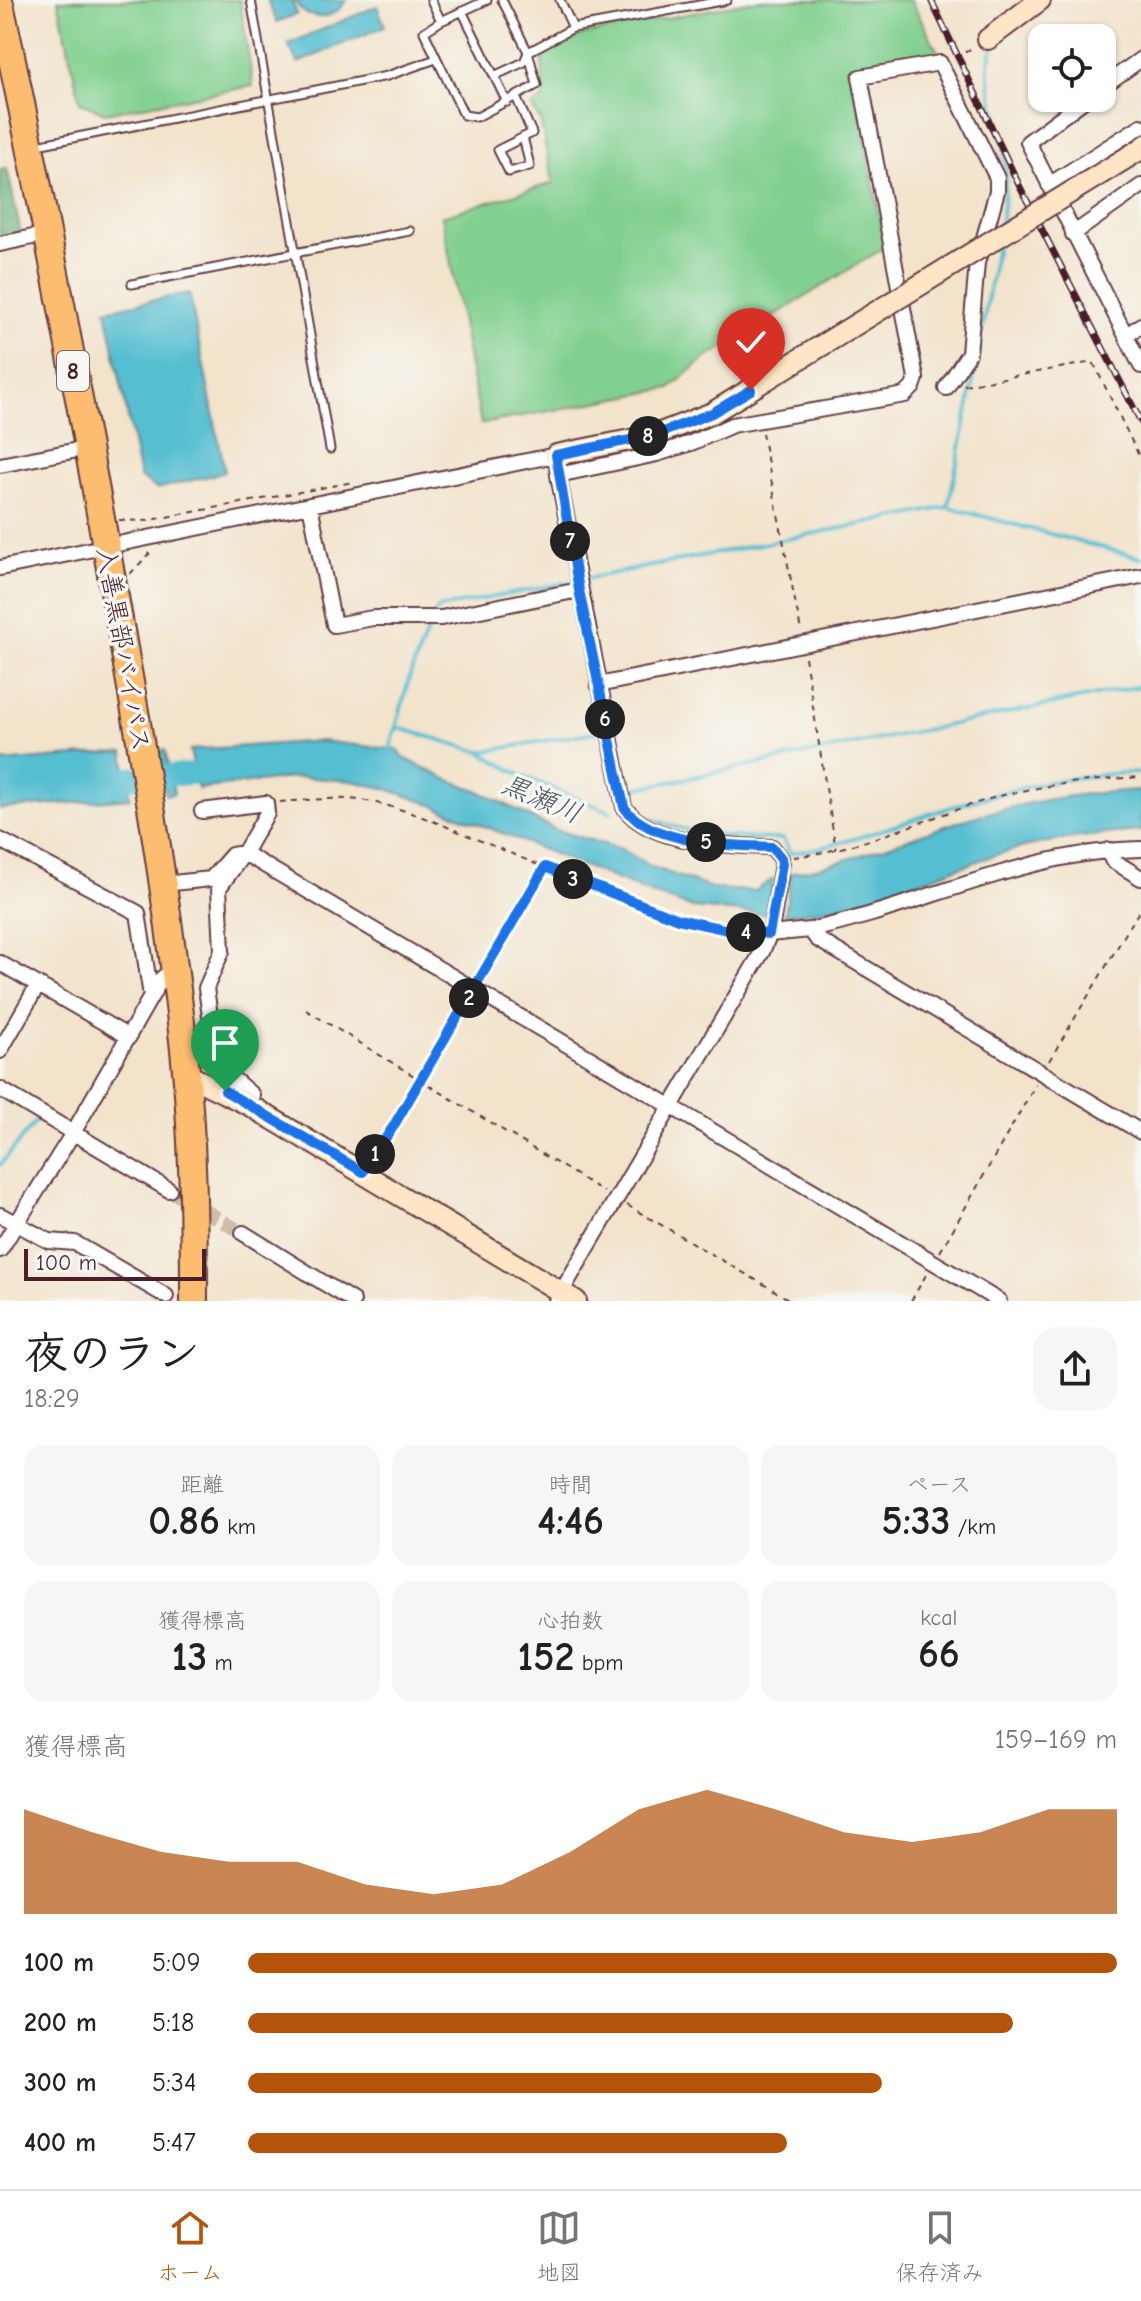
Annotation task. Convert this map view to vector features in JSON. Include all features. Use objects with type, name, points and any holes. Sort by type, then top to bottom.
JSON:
[{"type":"highway","name":"入善黒部バイパス","points":[[0,4],[31,146],[104,534],[163,884],[186,1074],[194,1301]]},
{"type":"street","points":[[988,39],[1040,0]]},
{"type":"street","points":[[1116,77],[1141,59]]},
{"type":"street","points":[[0,568],[104,534],[557,465],[657,454],[732,425],[905,395],[916,378],[860,77],[940,63],[997,178],[997,191],[977,263],[969,353],[946,388]]},
{"type":"street","points":[[1068,112],[1028,142],[1141,366]]},
{"type":"street","points":[[1049,185],[1141,126]]},
{"type":"street","points":[[557,465],[655,435],[712,413],[1141,149]]},
{"type":"street","points":[[1073,234],[1141,186]]},
{"type":"street","points":[[0,244],[47,234]]},
{"type":"street","points":[[1126,336],[1141,325]]},
{"type":"street","points":[[0,465],[88,448]]},
{"type":"street","points":[[186,1074],[249,1105],[363,1172],[564,1298],[616,1199],[762,952],[770,932],[781,861],[772,847],[718,845],[645,826],[632,819],[624,807],[579,590],[557,465]]},
{"type":"street","points":[[310,505],[334,625],[373,618],[441,618],[579,590]]},
{"type":"street","points":[[598,685],[1141,576]]},
{"type":"street","points":[[202,811],[266,803],[267,813],[219,888],[222,951],[206,988],[217,1065],[252,1095],[249,1105]]},
{"type":"street","points":[[0,840],[138,913],[151,996]]},
{"type":"street","points":[[770,932],[810,930],[851,921],[1020,866],[1109,850],[1141,849]]},
{"type":"street","points":[[1109,850],[1112,860],[1141,878]]},
{"type":"street","points":[[163,884],[211,879],[232,855],[244,853],[999,1301]]},
{"type":"street","points":[[810,930],[817,939],[1141,1132]]},
{"type":"street","points":[[0,963],[129,1037]]},
{"type":"street","points":[[0,1250],[73,1133],[161,979],[174,968]]},
{"type":"street","points":[[0,1051],[38,985]]},
{"type":"street","points":[[0,1089],[169,1190]]},
{"type":"street","points":[[0,1215],[49,1241],[75,1243],[166,1296]]},
{"type":"street","points":[[243,1233],[353,1301]]},
{"type":"lane","points":[[251,0],[330,449]]},
{"type":"lane","points":[[431,0],[441,21]]},
{"type":"lane","points":[[487,0],[424,32],[464,115],[477,117],[537,85],[528,52],[502,0]]},
{"type":"lane","points":[[560,0],[573,28]]},
{"type":"lane","points":[[494,76],[524,62],[528,52],[573,28],[727,0]]},
{"type":"lane","points":[[462,11],[507,102]]},
{"type":"lane","points":[[31,146],[387,76],[436,59]]},
{"type":"lane","points":[[516,97],[532,133],[523,137],[498,150],[509,172],[530,166],[523,137]]},
{"type":"lane","points":[[132,284],[410,231]]},
{"type":"path","points":[[940,63],[988,39]]},
{"type":"path","points":[[946,388],[1093,362],[1141,460]]},
{"type":"path","points":[[104,534],[118,520],[145,521],[360,480]]},
{"type":"path","points":[[781,861],[836,850],[999,796],[1068,782],[1141,777]]},
{"type":"path","points":[[266,803],[313,800],[368,802],[413,813],[678,919],[728,930],[770,932]]},
{"type":"path","points":[[363,1172],[393,1127],[545,867]]},
{"type":"path","points":[[911,1301],[1141,908]]},
{"type":"path","points":[[306,1010],[616,1199],[792,1301]]},
{"type":"green space","points":[[58,0],[240,0],[253,86],[105,113],[80,102]]},
{"type":"green space","points":[[758,0],[911,0],[939,54],[853,73],[885,247],[703,360],[670,388],[481,424],[442,216],[553,183],[540,120],[531,106],[544,99],[542,63],[545,52],[586,34]]},
{"type":"green space","points":[[7,168],[21,233],[0,237],[0,170]]},
{"type":"water","points":[[267,0],[291,0],[297,14],[277,22]]},
{"type":"water","points":[[294,0],[346,0],[334,13],[320,17],[306,13]]},
{"type":"water","points":[[377,6],[385,26],[298,63],[288,44]]},
{"type":"water","points":[[189,293],[225,472],[157,489],[140,477],[106,310]]},
{"type":"water","points":[[321,741],[398,750],[404,758],[556,830],[621,849],[652,867],[714,889],[755,891],[773,879],[767,914],[693,908],[422,801],[352,781],[299,777],[198,789],[190,750]]},
{"type":"water","points":[[165,750],[174,794],[166,795],[158,751]]},
{"type":"water","points":[[124,752],[130,798],[0,809],[0,762]]},
{"type":"water","points":[[1141,790],[1141,831],[1080,837],[1020,848],[846,905],[785,914],[791,873],[840,861],[1003,809],[1062,798]]},
{"type":"waterway","points":[[995,44],[990,56],[989,82],[1002,135],[1006,169],[1000,228]]},
{"type":"waterway","points":[[948,507],[997,245]]},
{"type":"waterway","points":[[435,614],[439,608],[948,507],[1141,558]]},
{"type":"waterway","points":[[390,750],[410,675],[431,622]]},
{"type":"waterway","points":[[634,789],[1141,686]]},
{"type":"waterway","points":[[396,727],[481,752],[601,731]]},
{"type":"waterway","points":[[482,753],[522,776],[611,812]]},
{"type":"waterway","name":"黒瀬川","points":[[97,780],[222,772]]},
{"type":"waterway","points":[[644,816],[678,828],[712,835],[783,839],[790,853],[842,842],[1005,792],[1086,776],[1141,773]]},
{"type":"waterway","points":[[0,1165],[37,1120]]},
{"type":"tunnel","points":[[169,1190],[243,1233]]},
{"type":"railway","points":[[931,0],[1019,185],[1141,422]]},
{"type":"route","points":[[225,1091],[363,1172],[393,1127],[545,867],[678,919],[728,930],[769,934],[782,864],[772,847],[718,845],[683,838],[645,826],[632,819],[624,807],[579,590],[556,455],[655,435],[712,413],[751,390]]}]
